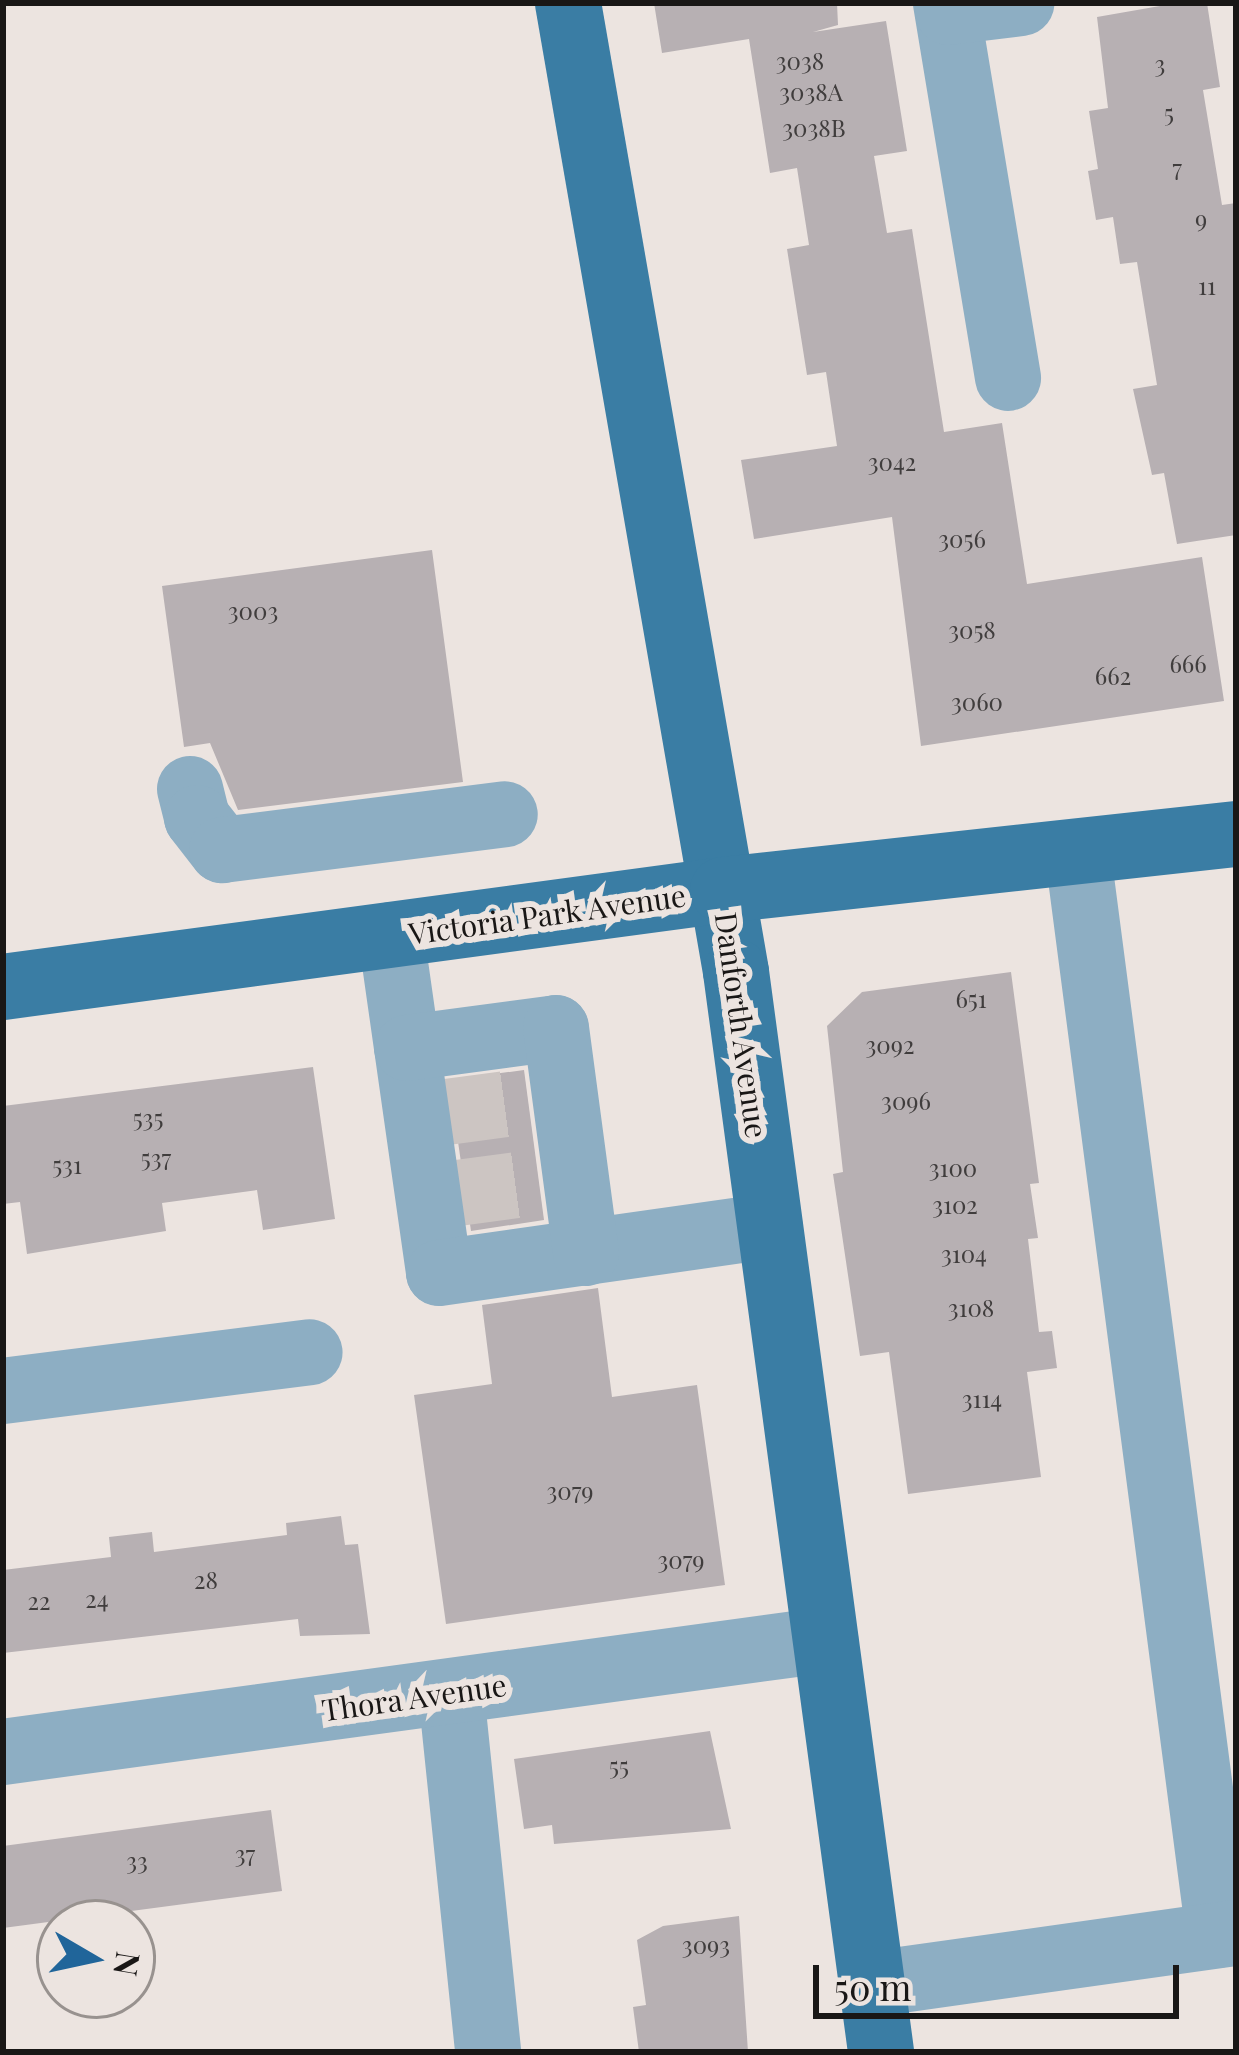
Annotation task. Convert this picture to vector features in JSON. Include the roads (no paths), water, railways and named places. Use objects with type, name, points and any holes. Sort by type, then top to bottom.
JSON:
[{"type":"main road","name":"Danforth Avenue","points":[[568,3],[723,890],[881,2052]]},
{"type":"main road","name":"Victoria Park Avenue","points":[[3,987],[723,890],[1078,855],[1236,834]]},
{"type":"street","points":[[1008,378],[947,8],[1021,3]]},
{"type":"street","points":[[190,789],[196,818],[222,850],[505,814]]},
{"type":"street","points":[[872,1984],[1228,1934],[1078,855]]},
{"type":"street","points":[[391,935],[407,1048],[428,1114],[439,1195],[439,1273],[770,1226]]},
{"type":"street","points":[[407,1048],[556,1028],[551,1098],[562,1179],[586,1252]]},
{"type":"street","points":[[3,1391],[310,1352]]},
{"type":"street","name":"Thora Avenue","points":[[3,1752],[825,1640]]},
{"type":"street","points":[[451,1692],[488,2052]]},
{"type":"tunnel","points":[[439,1113],[537,1100]]},
{"type":"tunnel","points":[[450,1194],[548,1181]]}]
